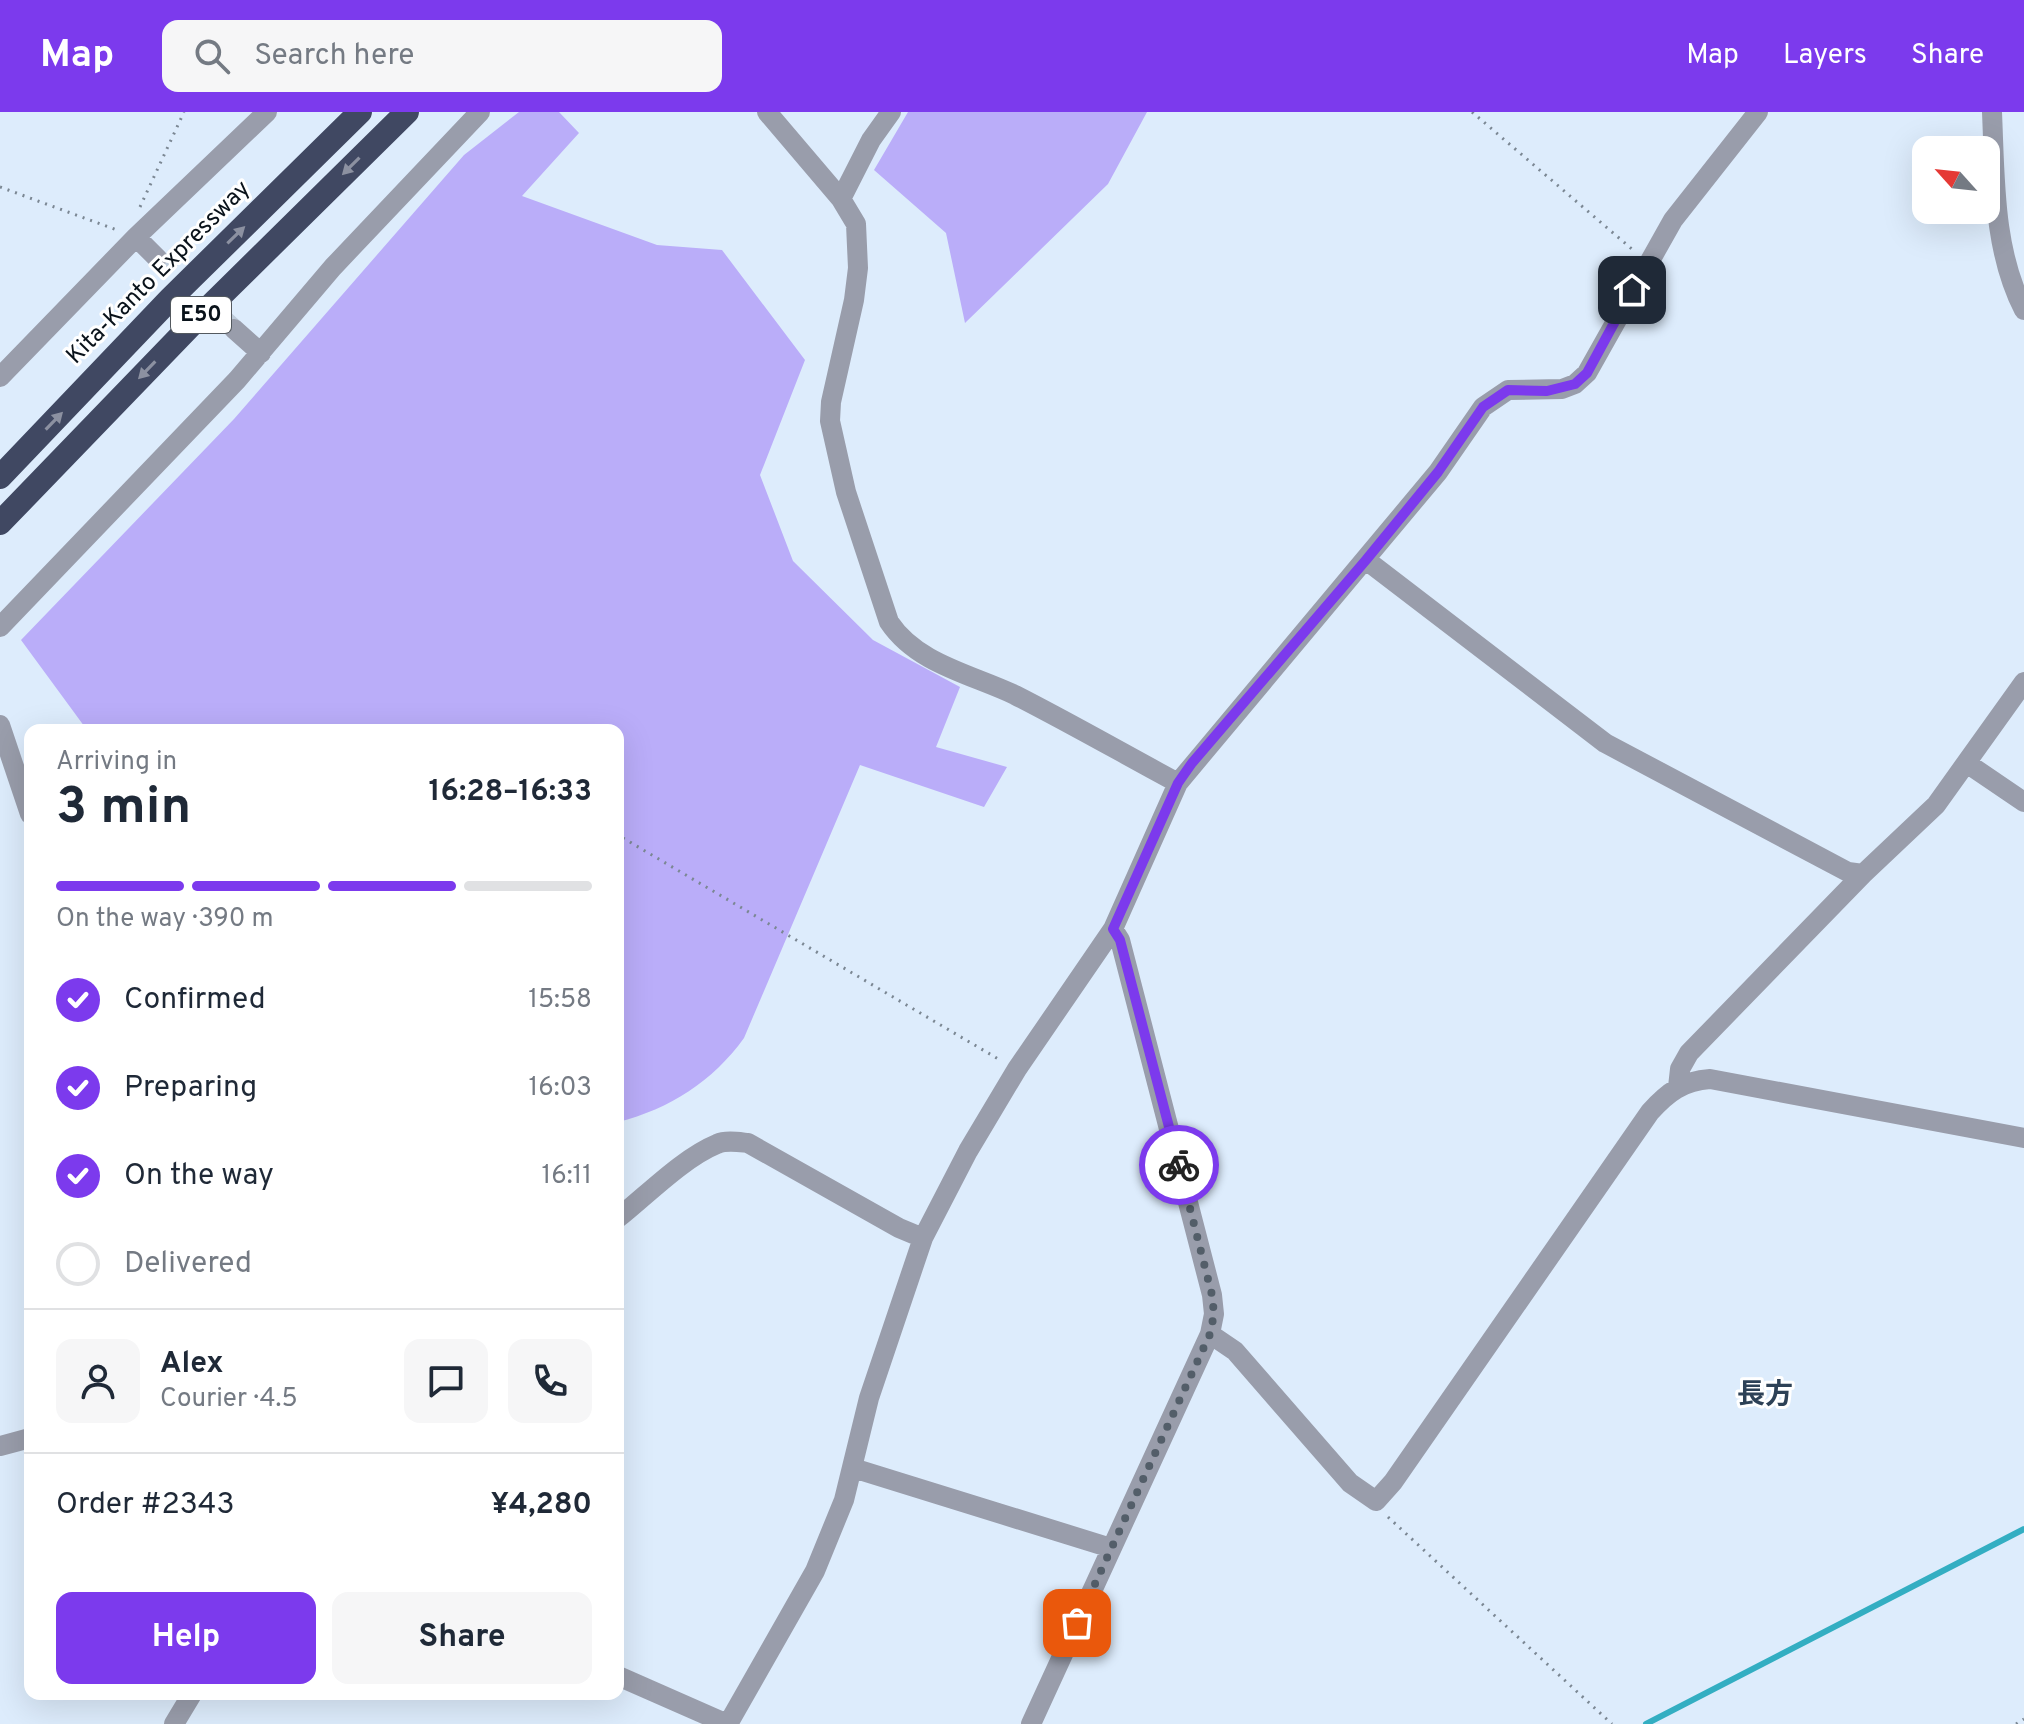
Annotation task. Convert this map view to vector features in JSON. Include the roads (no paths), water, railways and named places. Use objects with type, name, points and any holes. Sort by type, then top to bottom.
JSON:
[{"type":"highway","name":"Kita-Kanto Expressway","points":[[0,477],[170,299],[360,112]]},
{"type":"highway","name":"E50","points":[[0,523],[197,319],[407,112]]},
{"type":"street","points":[[0,377],[136,237],[267,112]]},
{"type":"street","points":[[0,627],[261,353],[333,267],[480,112]]},
{"type":"street","points":[[767,112],[841,199],[856,224],[858,268],[854,300],[831,402],[830,421],[860,542],[889,622],[898,636],[919,654],[1014,695],[1178,783]]},
{"type":"street","points":[[841,199],[871,140],[891,112]]},
{"type":"street","points":[[624,1679],[728,1724],[815,1571],[844,1500],[869,1398],[923,1238],[968,1151],[1017,1069],[1113,929],[1178,783],[1366,560],[1438,472],[1472,421],[1494,398],[1508,390],[1562,389],[1575,384],[1587,373],[1648,262],[1689,196],[1758,112]]},
{"type":"street","points":[[1992,112],[2001,241],[2006,270],[2024,310]]},
{"type":"street","points":[[136,237],[157,258]]},
{"type":"street","points":[[234,329],[261,353]]},
{"type":"street","points":[[1366,560],[1605,743],[1848,872],[1863,874]]},
{"type":"street","points":[[1678,1087],[1680,1069],[1689,1053],[1863,874],[1936,805],[2024,682]]},
{"type":"street","points":[[0,725],[24,796]]},
{"type":"street","points":[[1968,764],[2024,802]]},
{"type":"street","points":[[1031,1724],[1210,1334],[1214,1314],[1212,1295],[1120,940],[1113,929]]},
{"type":"street","points":[[1210,1334],[1235,1351],[1350,1483],[1376,1501],[1412,1456],[1650,1112],[1678,1087],[1691,1081],[1710,1079],[2024,1138]]},
{"type":"street","points":[[624,1213],[694,1158],[718,1143],[733,1141],[748,1143],[899,1228],[923,1238]]},
{"type":"street","points":[[0,1446],[24,1440]]},
{"type":"street","points":[[853,1468],[1111,1548]]},
{"type":"street","points":[[174,1724],[188,1700]]},
{"type":"waterway","points":[[1646,1724],[2024,1529]]},
{"type":"tunnel","points":[[157,258],[234,329]]},
{"type":"district","name":"長方","points":[[1765,1396]]}]
